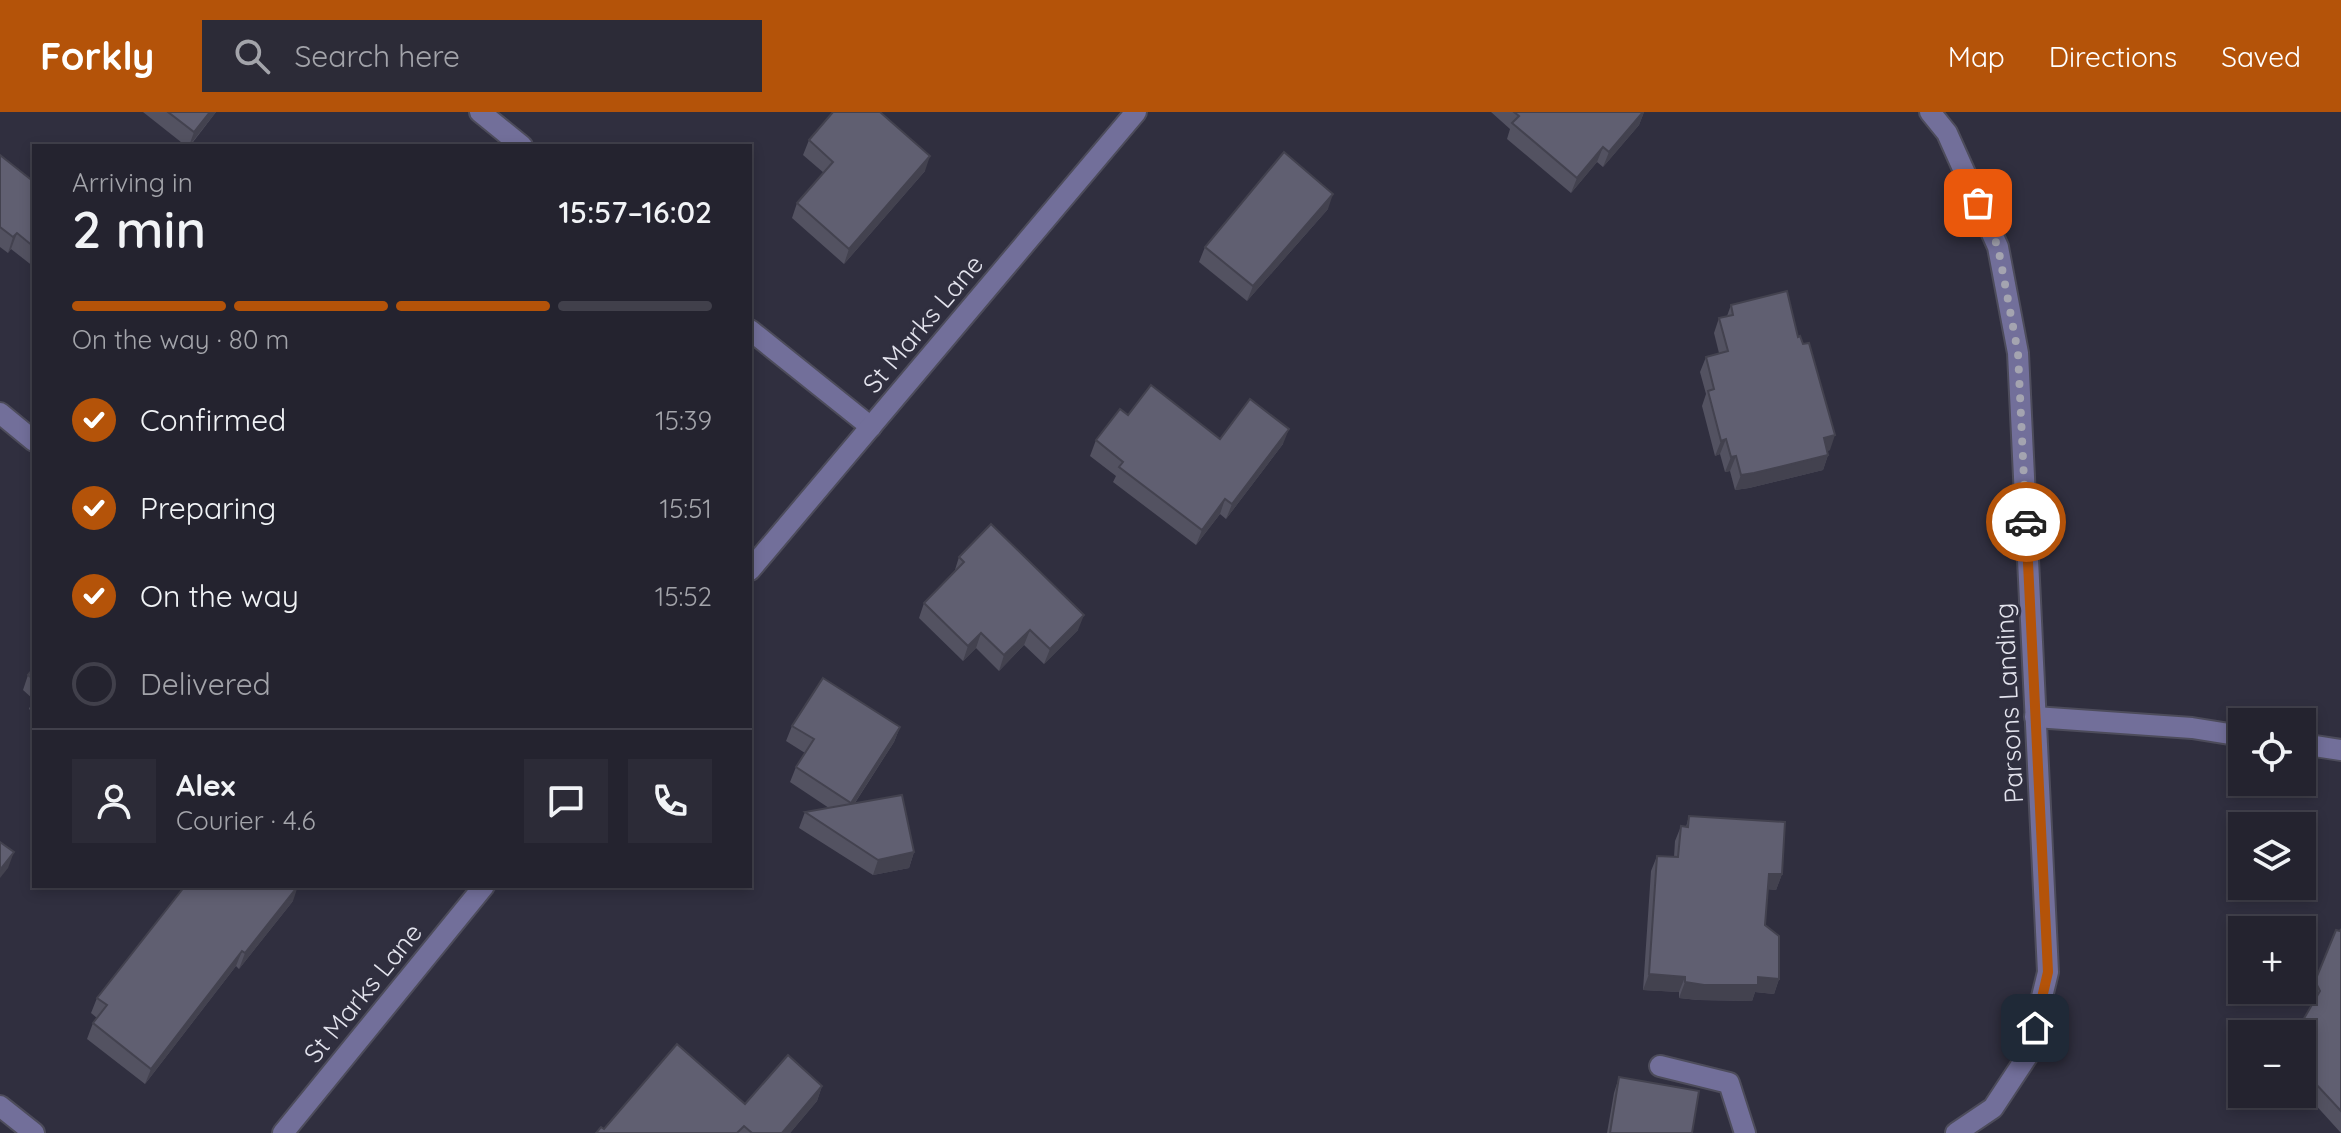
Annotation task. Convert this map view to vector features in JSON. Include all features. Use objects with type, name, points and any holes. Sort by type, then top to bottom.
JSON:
[{"type":"street","points":[[480,112],[520,144]]},
{"type":"street","name":"St Marks Lane","points":[[752,568],[1136,112]]},
{"type":"street","name":"Parsons Landing","points":[[1930,112],[1947,133],[1998,247],[2018,353],[2048,972],[2028,1055],[1993,1108],[1956,1133]]},
{"type":"street","points":[[752,332],[871,427]]},
{"type":"street","points":[[0,413],[32,439]]},
{"type":"street","points":[[2035,717],[2192,728],[2228,734]]},
{"type":"street","points":[[2316,746],[2341,750]]},
{"type":"street","name":"St Marks Lane","points":[[283,1133],[482,888]]},
{"type":"street","points":[[1660,1066],[1729,1083],[1745,1133]]},
{"type":"street","points":[[0,1106],[34,1133]]},
{"type":"building","points":[[168,112],[210,112],[194,132]]},
{"type":"building","points":[[833,112],[880,112],[930,156],[849,249],[797,203],[833,162],[809,140]]},
{"type":"building","points":[[1514,112],[1643,112],[1609,152],[1603,147],[1577,178],[1512,123],[1519,116]]},
{"type":"building","points":[[1284,152],[1333,194],[1253,286],[1205,247]]},
{"type":"building","points":[[0,155],[32,180],[32,245],[17,233],[13,237],[0,227]]},
{"type":"building","points":[[1787,291],[1798,337],[1803,344],[1809,343],[1835,435],[1824,438],[1828,455],[1741,475],[1736,456],[1731,457],[1726,439],[1721,441],[1708,391],[1714,389],[1706,357],[1728,351],[1719,318],[1733,315],[1731,305]]},
{"type":"building","points":[[1151,385],[1220,439],[1250,399],[1289,429],[1232,504],[1225,499],[1202,530],[1119,467],[1123,462],[1096,440],[1120,409],[1128,415]]},
{"type":"building","points":[[991,524],[1084,615],[1050,649],[1030,630],[1004,655],[981,633],[968,646],[924,603],[964,562],[959,557]]},
{"type":"building","points":[[823,678],[900,727],[851,803],[796,767],[814,739],[792,726]]},
{"type":"building","points":[[902,795],[914,852],[878,860],[805,812]]},
{"type":"building","points":[[1689,816],[1785,822],[1782,874],[1769,874],[1765,925],[1779,936],[1779,979],[1758,977],[1758,985],[1704,985],[1685,982],[1685,977],[1649,974],[1657,856],[1678,857],[1681,826],[1688,827]]},
{"type":"building","points":[[0,842],[14,852],[0,870]]},
{"type":"building","points":[[183,888],[296,888],[245,953],[242,951],[151,1069],[93,1023],[107,1005],[97,998]]},
{"type":"building","points":[[2336,930],[2340,931],[2341,1111],[2316,1084],[2316,1020],[2303,1020],[2312,1004],[2316,1004],[2320,991],[2316,979]]},
{"type":"building","points":[[677,1044],[745,1104],[788,1055],[822,1086],[782,1133],[752,1133],[744,1126],[737,1133],[596,1133],[601,1127],[604,1129]]},
{"type":"building","points":[[1619,1077],[1699,1091],[1692,1133],[1610,1133]]},
{"type":"way so far","points":[[1978,203],[1998,247],[2018,353],[2026,522]]},
{"type":"route","points":[[2026,522],[2048,972],[2035,1028]]}]
